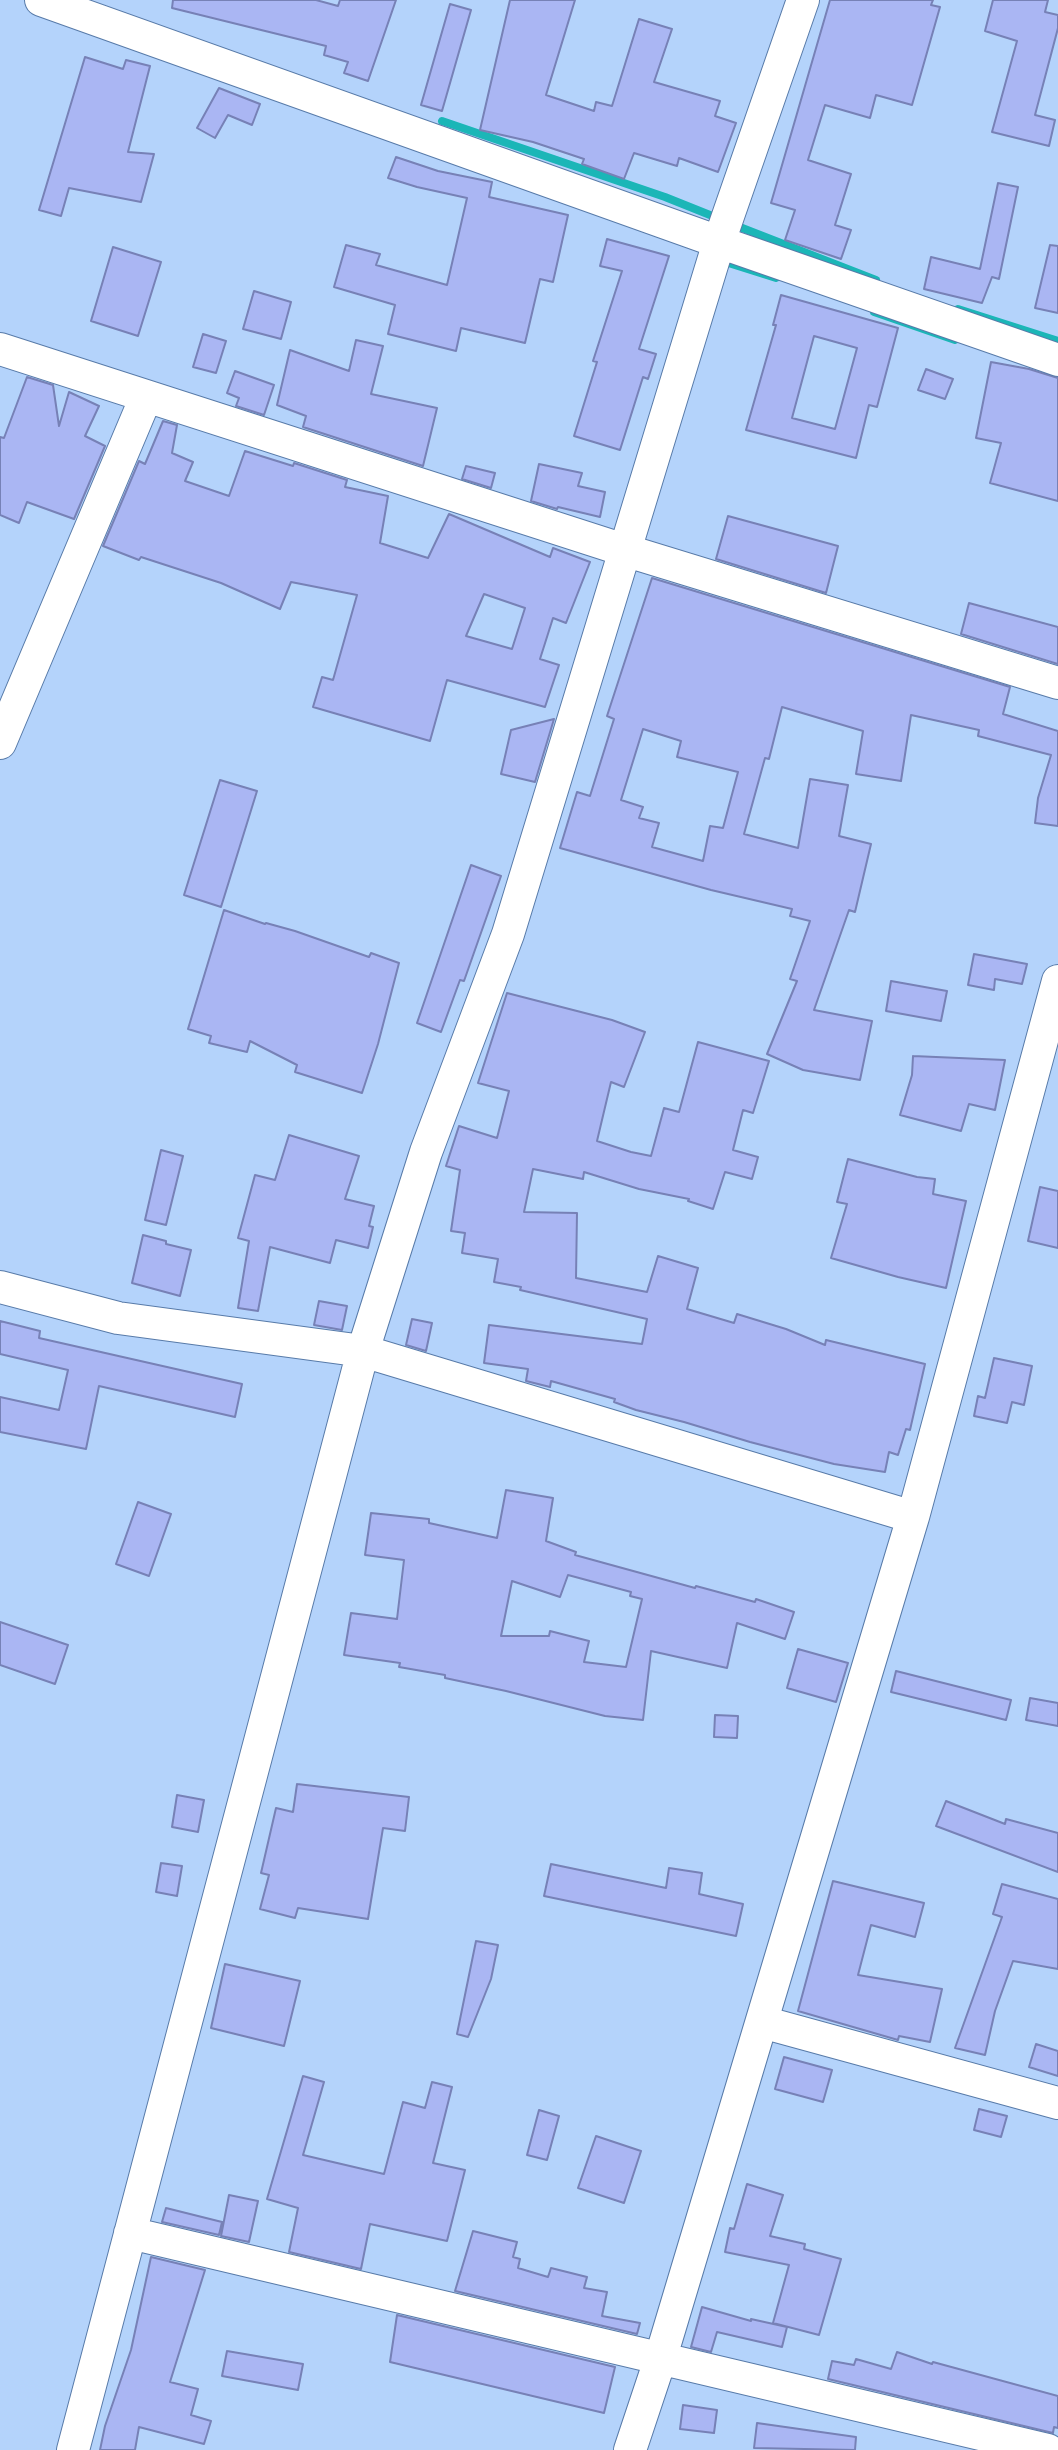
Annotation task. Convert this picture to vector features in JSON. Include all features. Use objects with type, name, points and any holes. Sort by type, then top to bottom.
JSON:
[{"type":"street","points":[[41,0],[1058,360]]},
{"type":"street","points":[[74,2450],[363,1351],[426,1152],[508,934],[719,242],[803,0]]},
{"type":"street","points":[[0,348],[624,550],[1058,683]]},
{"type":"street","points":[[0,743],[146,397]]},
{"type":"street","points":[[630,2450],[660,2360],[913,1517],[1058,981]]},
{"type":"street","points":[[0,1287],[118,1318],[363,1351],[913,1517]]},
{"type":"street","points":[[762,2022],[1058,2103]]},
{"type":"street","points":[[130,2234],[1048,2450]]},
{"type":"building","points":[[173,0],[316,0],[338,6],[340,0],[396,0],[368,81],[344,73],[348,62],[324,55],[326,46],[172,8]]},
{"type":"building","points":[[510,0],[575,0],[546,95],[594,111],[596,102],[612,106],[639,19],[672,29],[654,82],[720,101],[715,116],[736,123],[718,172],[679,158],[677,166],[634,153],[624,179],[582,164],[584,159],[533,142],[480,130]]},
{"type":"building","points":[[830,0],[933,0],[931,5],[940,7],[912,105],[876,95],[870,118],[825,105],[808,160],[851,174],[835,225],[851,230],[841,259],[785,240],[795,210],[771,203]]},
{"type":"building","points":[[993,0],[1048,0],[1045,12],[1058,15],[1058,28],[1035,115],[1055,120],[1049,146],[992,132],[1017,41],[985,31]]},
{"type":"building","points":[[450,4],[471,10],[442,111],[421,105]]},
{"type":"building","points":[[85,57],[123,69],[126,60],[150,66],[128,152],[154,154],[141,202],[69,188],[61,216],[39,210]]},
{"type":"building","points":[[219,88],[260,104],[252,125],[228,115],[215,138],[197,128]]},
{"type":"building","points":[[396,157],[438,171],[492,182],[489,197],[568,215],[553,282],[540,279],[525,343],[461,328],[456,351],[388,334],[395,305],[334,287],[346,245],[380,254],[376,265],[447,285],[467,198],[388,178]]},
{"type":"building","points":[[998,183],[1018,187],[999,279],[992,277],[982,303],[924,289],[931,257],[980,269]]},
{"type":"building","points":[[607,239],[669,256],[639,349],[656,354],[648,379],[643,377],[620,450],[574,436],[597,362],[593,361],[622,271],[600,266]]},
{"type":"building","points":[[1050,245],[1058,246],[1058,313],[1035,308]]},
{"type":"building","points":[[113,247],[161,262],[138,336],[91,321]]},
{"type":"building","points":[[254,291],[291,302],[281,339],[243,329]]},
{"type":"building","points":[[781,295],[898,328],[877,407],[869,405],[856,458],[746,430],[776,325],[773,325]],"holes":[[[814,336],[857,348],[835,429],[792,418]]]},
{"type":"building","points":[[203,334],[226,341],[216,373],[193,367]]},
{"type":"building","points":[[356,340],[383,346],[371,394],[437,408],[423,466],[303,427],[306,416],[277,405],[290,350],[349,371]]},
{"type":"building","points":[[991,362],[1058,378],[1058,501],[990,483],[1001,443],[976,438]]},
{"type":"building","points":[[926,369],[953,379],[945,399],[918,390]]},
{"type":"building","points":[[235,371],[274,385],[264,415],[236,406],[239,398],[227,393]]},
{"type":"building","points":[[27,377],[53,385],[59,426],[69,392],[99,406],[85,436],[105,446],[74,519],[27,502],[19,523],[0,515],[0,437],[4,438]]},
{"type":"building","points":[[163,421],[177,425],[172,453],[193,462],[185,481],[229,496],[245,451],[347,480],[345,487],[388,496],[380,543],[428,558],[449,514],[550,557],[553,548],[590,562],[566,623],[553,618],[540,659],[559,665],[545,707],[447,680],[430,741],[313,707],[322,677],[333,680],[357,595],[291,582],[280,609],[221,583],[141,557],[139,560],[103,546],[139,461],[145,464]],"holes":[[[484,594],[525,608],[512,649],[466,636]]]},
{"type":"building","points":[[539,464],[582,473],[578,486],[605,492],[600,517],[531,501]]},
{"type":"building","points":[[466,466],[495,473],[491,488],[462,479]]},
{"type":"building","points":[[728,516],[838,546],[826,593],[716,559]]},
{"type":"building","points":[[652,578],[1010,687],[1003,714],[1058,731],[1058,826],[1035,823],[1038,798],[1051,755],[978,736],[979,730],[911,715],[901,781],[856,774],[863,731],[782,707],[769,759],[765,758],[744,834],[798,848],[810,779],[848,785],[839,836],[871,844],[855,912],[849,910],[814,1010],[872,1021],[860,1080],[803,1070],[767,1054],[797,981],[790,979],[810,921],[790,916],[792,909],[711,890],[560,848],[577,792],[590,796],[614,719],[607,716]],"holes":[[[643,729],[681,741],[677,757],[738,772],[723,828],[710,826],[703,861],[652,847],[659,823],[639,818],[643,807],[621,800]]]},
{"type":"building","points":[[969,603],[1058,627],[1058,664],[961,634]]},
{"type":"building","points":[[554,719],[535,782],[501,774],[511,730]]},
{"type":"building","points":[[220,780],[257,791],[221,907],[184,895]]},
{"type":"building","points":[[471,865],[501,876],[464,981],[460,980],[441,1032],[417,1023]]},
{"type":"building","points":[[224,910],[369,957],[371,953],[399,963],[362,1093],[295,1072],[297,1065],[250,1041],[247,1052],[209,1043],[211,1036],[188,1029]]},
{"type":"building","points":[[974,954],[1027,964],[1022,984],[995,979],[994,990],[968,985]]},
{"type":"building","points":[[891,981],[947,991],[941,1021],[886,1011]]},
{"type":"building","points":[[507,993],[612,1020],[645,1032],[624,1087],[611,1082],[597,1141],[631,1152],[651,1156],[664,1108],[679,1112],[698,1042],[769,1061],[753,1113],[743,1110],[733,1150],[758,1157],[752,1179],[725,1172],[713,1209],[688,1201],[689,1199],[639,1189],[584,1172],[583,1179],[533,1169],[524,1212],[577,1213],[576,1278],[647,1292],[658,1256],[698,1268],[687,1309],[734,1323],[737,1314],[786,1329],[825,1345],[826,1340],[925,1364],[910,1430],[906,1429],[898,1455],[889,1452],[885,1472],[834,1464],[750,1442],[636,1410],[614,1402],[615,1399],[551,1381],[550,1387],[526,1381],[528,1369],[484,1363],[489,1325],[642,1344],[647,1319],[494,1282],[498,1259],[462,1253],[465,1233],[451,1231],[460,1170],[446,1166],[459,1126],[497,1138],[509,1091],[478,1083]]},
{"type":"building","points":[[913,1056],[1005,1060],[995,1110],[969,1104],[961,1131],[900,1115],[912,1075]]},
{"type":"building","points":[[289,1135],[359,1156],[345,1199],[374,1206],[369,1226],[373,1227],[368,1248],[336,1240],[330,1263],[270,1247],[258,1311],[238,1308],[249,1241],[238,1238],[255,1175],[275,1180]]},
{"type":"building","points":[[161,1150],[183,1156],[166,1225],[145,1220]]},
{"type":"building","points":[[848,1159],[935,1179],[933,1194],[966,1201],[946,1288],[831,1258],[847,1204],[837,1202]]},
{"type":"building","points":[[1040,1187],[1058,1191],[1058,1248],[1028,1241]]},
{"type":"building","points":[[143,1235],[191,1250],[180,1296],[132,1283]]},
{"type":"building","points":[[319,1301],[347,1306],[342,1330],[314,1325]]},
{"type":"building","points":[[412,1319],[432,1323],[426,1351],[406,1345]]},
{"type":"building","points":[[0,1321],[40,1331],[39,1338],[242,1384],[235,1417],[99,1386],[86,1449],[0,1432],[0,1397],[59,1410],[68,1370],[0,1354]]},
{"type":"building","points":[[994,1358],[1032,1366],[1024,1405],[1012,1402],[1007,1423],[974,1416],[978,1396],[985,1398]]},
{"type":"building","points":[[506,1490],[553,1498],[546,1541],[576,1552],[575,1555],[695,1588],[696,1586],[755,1602],[756,1599],[794,1612],[785,1639],[737,1623],[727,1668],[651,1651],[643,1720],[605,1716],[445,1678],[445,1675],[399,1667],[400,1663],[344,1655],[351,1613],[397,1619],[404,1560],[365,1555],[371,1513],[429,1519],[429,1523],[497,1538]],"holes":[[[568,1575],[631,1592],[630,1596],[642,1599],[626,1667],[584,1662],[589,1641],[550,1631],[549,1636],[501,1636],[512,1581],[560,1597]]]},
{"type":"building","points":[[138,1502],[171,1514],[149,1576],[116,1564]]},
{"type":"building","points":[[0,1622],[68,1645],[55,1684],[0,1665]]},
{"type":"building","points":[[798,1649],[848,1663],[836,1702],[787,1688]]},
{"type":"building","points":[[896,1671],[1011,1700],[1006,1720],[891,1692]]},
{"type":"building","points":[[1030,1698],[1058,1703],[1058,1726],[1026,1720]]},
{"type":"building","points":[[715,1715],[738,1716],[737,1738],[714,1737]]},
{"type":"building","points":[[297,1784],[409,1797],[405,1831],[383,1828],[368,1919],[298,1908],[295,1918],[260,1909],[269,1875],[261,1873],[276,1808],[293,1812]]},
{"type":"building","points":[[177,1795],[204,1800],[198,1832],[172,1827]]},
{"type":"building","points":[[946,1801],[1005,1824],[1006,1819],[1058,1833],[1058,1872],[936,1826]]},
{"type":"building","points":[[161,1863],[182,1866],[177,1896],[156,1892]]},
{"type":"building","points":[[551,1864],[666,1888],[669,1868],[702,1873],[699,1894],[743,1904],[736,1936],[544,1896]]},
{"type":"building","points":[[833,1881],[924,1903],[915,1937],[871,1925],[858,1975],[942,1989],[930,2042],[899,2036],[898,2040],[798,2011]]},
{"type":"building","points":[[1002,1884],[1058,1899],[1058,1969],[1013,1961],[995,2011],[985,2055],[955,2048],[1002,1917],[993,1914]]},
{"type":"building","points":[[476,1941],[498,1945],[491,1979],[468,2037],[457,2034]]},
{"type":"building","points":[[225,1964],[300,1981],[284,2046],[211,2028]]},
{"type":"building","points":[[1036,2044],[1058,2051],[1058,2076],[1029,2067]]},
{"type":"building","points":[[784,2057],[832,2070],[823,2102],[775,2089]]},
{"type":"building","points":[[303,2076],[324,2082],[303,2155],[384,2174],[403,2102],[425,2108],[432,2082],[452,2087],[433,2163],[465,2170],[447,2241],[370,2224],[361,2269],[289,2252],[298,2208],[267,2199]]},
{"type":"building","points":[[979,2109],[1007,2116],[1001,2137],[974,2130]]},
{"type":"building","points":[[539,2110],[559,2116],[547,2160],[527,2155]]},
{"type":"building","points":[[596,2136],[641,2151],[624,2203],[578,2188]]},
{"type":"building","points":[[747,2184],[783,2195],[770,2236],[805,2244],[804,2249],[841,2259],[819,2335],[773,2323],[789,2265],[725,2252],[730,2228],[734,2229]]},
{"type":"building","points":[[229,2195],[258,2201],[249,2242],[221,2236]]},
{"type":"building","points":[[166,2208],[222,2222],[219,2235],[162,2222]]},
{"type":"building","points":[[473,2231],[517,2242],[513,2257],[520,2259],[518,2268],[548,2277],[551,2268],[587,2277],[584,2288],[607,2292],[602,2316],[640,2323],[637,2334],[455,2291]]},
{"type":"building","points":[[151,2257],[205,2270],[170,2382],[198,2389],[191,2415],[211,2421],[204,2444],[139,2427],[135,2450],[100,2450],[105,2426],[131,2350]]},
{"type":"building","points":[[702,2307],[751,2321],[787,2327],[782,2347],[717,2332],[711,2352],[691,2347]]},
{"type":"building","points":[[397,2315],[615,2367],[604,2413],[390,2362]]},
{"type":"building","points":[[227,2351],[303,2364],[298,2390],[222,2376]]},
{"type":"building","points":[[897,2352],[932,2364],[933,2362],[1058,2396],[1058,2428],[1054,2427],[1053,2433],[828,2379],[832,2361],[854,2365],[856,2359],[891,2369]]},
{"type":"building","points":[[683,2405],[717,2410],[714,2433],[680,2429]]},
{"type":"building","points":[[757,2423],[856,2437],[855,2450],[754,2448]]},
{"type":"waterway","points":[[442,121],[665,197],[720,219]]},
{"type":"waterway","points":[[732,224],[876,280]]},
{"type":"waterway","points":[[719,260],[776,278]]},
{"type":"waterway","points":[[958,309],[1058,341]]},
{"type":"waterway","points":[[874,312],[955,340]]}]
